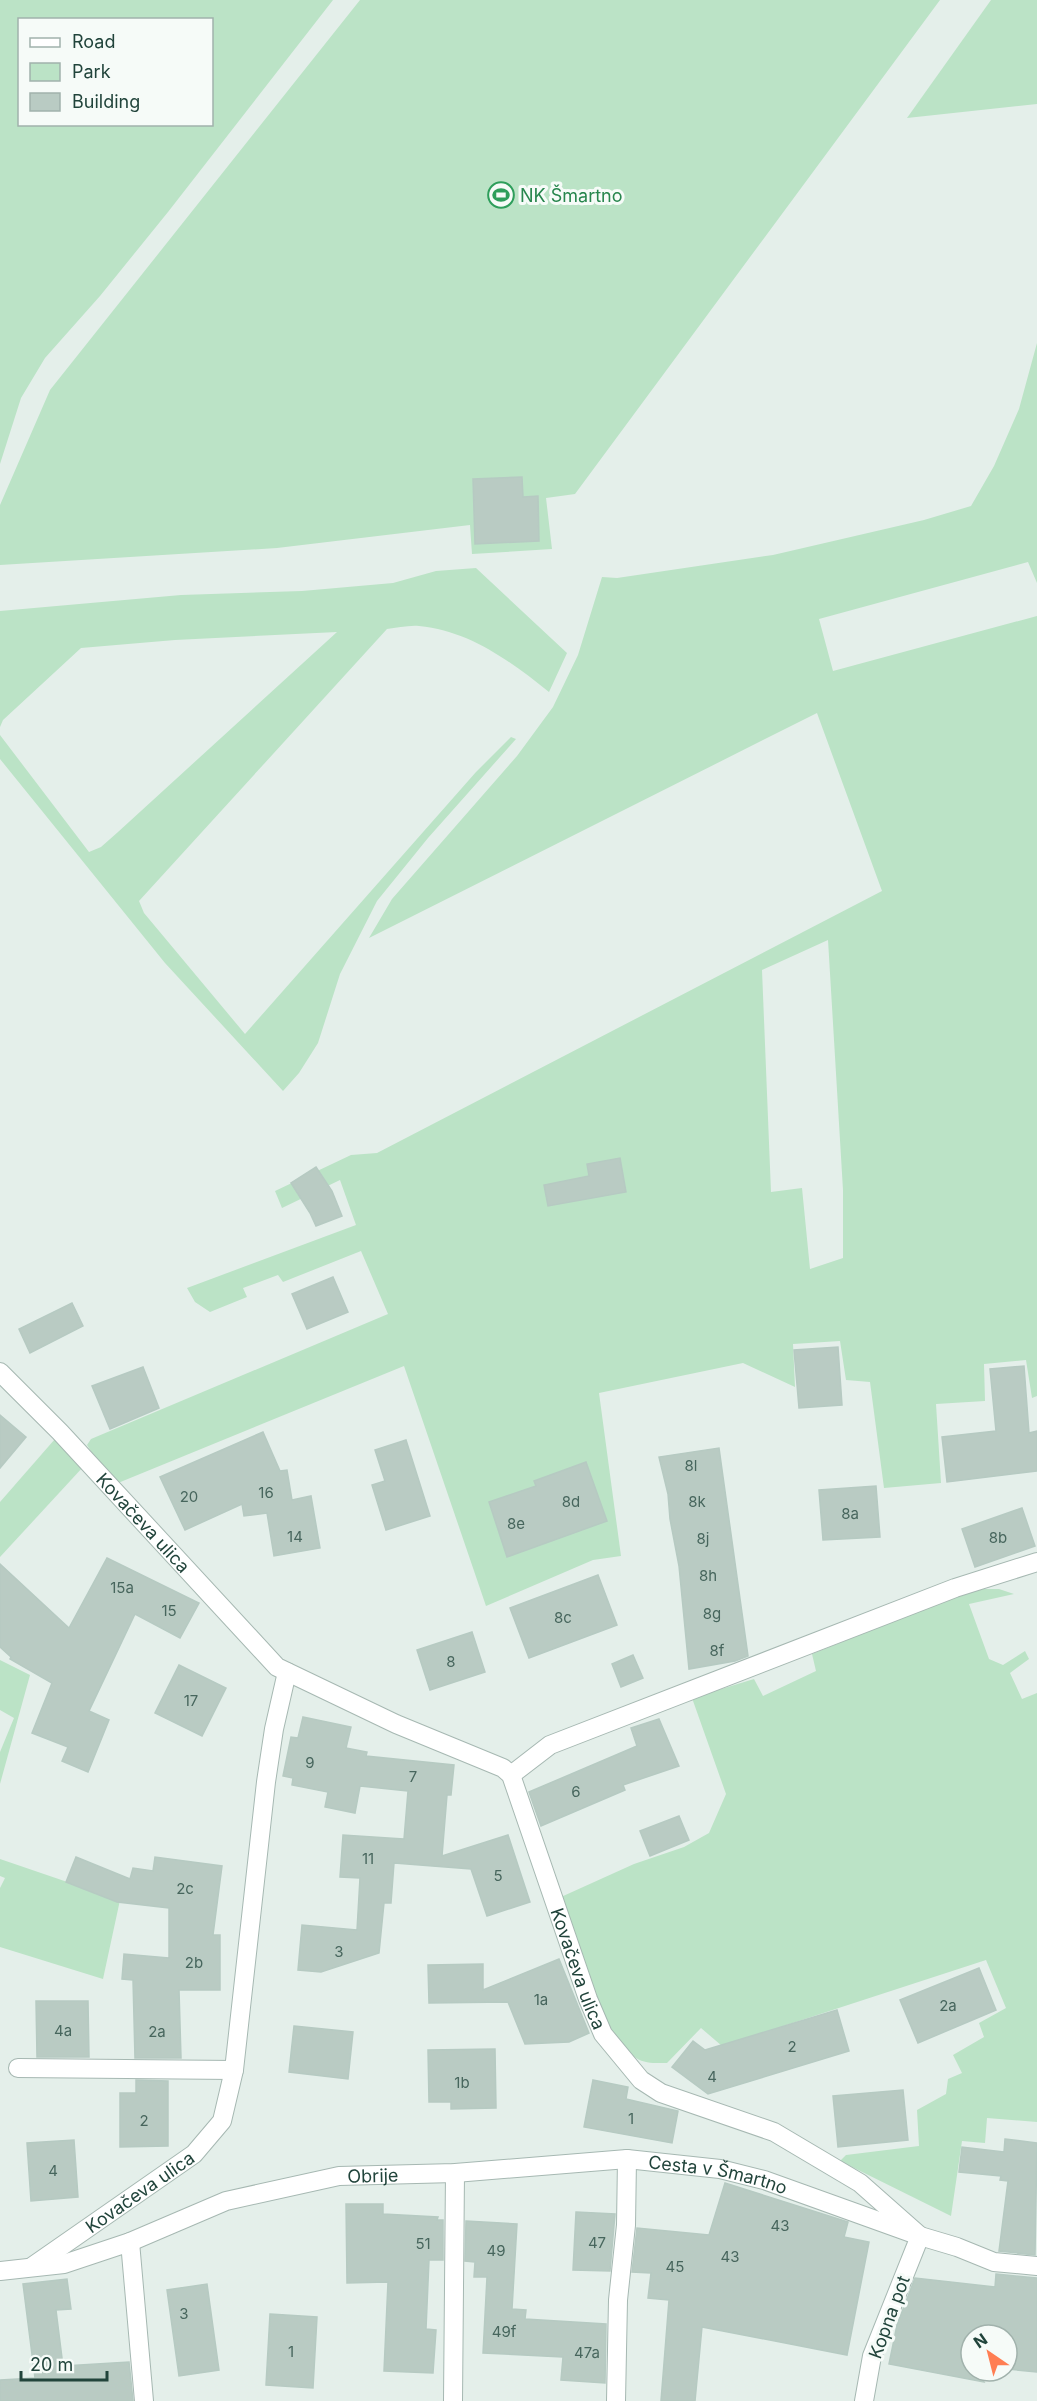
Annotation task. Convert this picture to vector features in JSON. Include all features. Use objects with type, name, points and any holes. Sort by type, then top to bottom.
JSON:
[{"type":"street","name":"Kovačeva ulica","points":[[0,1372],[60,1432],[277,1667],[396,1724],[503,1768],[511,1775],[599,2025],[603,2034],[641,2080],[670,2097],[774,2132],[860,2183],[920,2236]]},
{"type":"street","points":[[511,1775],[550,1745],[955,1588],[1037,1562]]},
{"type":"street","name":"Kovačeva ulica","points":[[32,2267],[194,2154],[222,2121],[234,2070],[266,1782],[274,1729],[287,1672]]},
{"type":"street","points":[[18,2068],[234,2070]]},
{"type":"street","name":"Cesta v Šmartno","points":[[616,2401],[618,2300],[626,2225],[627,2159],[720,2169],[764,2180],[994,2262],[1037,2265]]},
{"type":"street","name":"Obrije","points":[[0,2271],[64,2264],[130,2242],[226,2201],[339,2176],[455,2173],[627,2159]]},
{"type":"street","points":[[453,2401],[455,2173]]},
{"type":"street","name":"Kopna pot","points":[[864,2401],[873,2356],[920,2236]]},
{"type":"street","points":[[130,2242],[144,2401]]},
{"type":"green space","points":[[0,0],[333,0],[168,212],[100,296],[45,358],[21,398],[0,464]]},
{"type":"green space","name":"NK Šmartno","points":[[360,0],[940,0],[575,494],[546,498],[552,549],[472,554],[470,525],[277,548],[0,565],[0,505],[50,390]]},
{"type":"green space","points":[[991,0],[1037,0],[1037,104],[907,118]]},
{"type":"green space","points":[[1037,343],[1037,583],[1028,562],[819,619],[833,671],[1037,616],[1037,1396],[1032,1398],[1026,1360],[984,1364],[985,1401],[936,1404],[941,1483],[884,1488],[870,1382],[846,1380],[840,1341],[793,1344],[795,1387],[743,1363],[599,1393],[621,1556],[593,1560],[486,1606],[404,1366],[118,1483],[87,1445],[91,1439],[388,1314],[361,1251],[283,1282],[278,1275],[243,1288],[247,1297],[210,1312],[195,1302],[187,1288],[356,1225],[340,1180],[282,1208],[275,1191],[351,1155],[377,1153],[882,891],[817,713],[369,938],[392,899],[517,756],[553,707],[578,655],[602,577],[617,578],[773,555],[924,520],[971,506],[994,466],[1019,409]],"holes":[[[828,940],[843,1190],[843,1258],[810,1269],[802,1188],[771,1192],[762,970]]]},
{"type":"green space","points":[[476,568],[567,653],[549,692],[488,649],[455,634],[419,626],[387,629],[139,901],[144,913],[245,1034],[476,772],[511,737],[516,739],[428,838],[377,901],[340,974],[318,1043],[299,1073],[283,1091],[165,963],[0,759],[0,735],[89,852],[101,847],[118,832],[337,632],[175,640],[81,648],[3,720],[0,727],[0,611],[181,595],[302,591],[393,583],[436,571]]},
{"type":"green space","points":[[55,1439],[83,1467],[0,1557],[0,1502]]},
{"type":"green space","points":[[983,1589],[999,1589],[1014,1594],[969,1604],[989,1659],[1003,1665],[1025,1651],[1029,1659],[1010,1673],[1022,1699],[1037,1693],[1037,2122],[987,2118],[985,2143],[962,2141],[951,2216],[840,2161],[846,2155],[919,2146],[917,2110],[946,2094],[948,2079],[962,2073],[953,2055],[984,2037],[979,2023],[1006,2008],[986,1960],[722,2046],[701,2028],[667,2063],[647,2062],[636,2058],[623,2047],[611,2030],[590,1984],[561,1897],[634,1864],[684,1847],[709,1833],[726,1794],[692,1698],[754,1679],[763,1696],[816,1671],[812,1654],[949,1599]]},
{"type":"green space","points":[[0,1660],[30,1675],[0,1784],[0,1752],[14,1718],[0,1710]]},
{"type":"green space","points":[[0,1859],[120,1900],[103,1979],[0,1947],[0,1888],[5,1878],[0,1876]]},
{"type":"building","points":[[522,477],[523,497],[538,496],[539,541],[475,544],[473,479]]},
{"type":"building","points":[[620,1158],[626,1192],[548,1206],[544,1185],[589,1176],[587,1164]]},
{"type":"building","points":[[316,1167],[332,1191],[342,1216],[316,1226],[291,1183]]},
{"type":"building","points":[[333,1277],[348,1312],[307,1329],[292,1294]]},
{"type":"building","points":[[72,1303],[83,1326],[30,1353],[19,1329]]},
{"type":"building","points":[[838,1347],[842,1405],[799,1408],[794,1350]]},
{"type":"building","points":[[1024,1366],[1029,1433],[1037,1431],[1037,1471],[947,1482],[942,1437],[996,1431],[990,1369]]},
{"type":"building","points":[[143,1367],[159,1408],[110,1429],[92,1386]]},
{"type":"building","points":[[0,1415],[26,1437],[0,1468]]},
{"type":"building","points":[[263,1432],[280,1471],[287,1470],[292,1500],[311,1496],[320,1548],[274,1556],[267,1513],[244,1516],[242,1504],[185,1530],[160,1477]]},
{"type":"building","points":[[406,1440],[430,1516],[386,1530],[372,1485],[385,1481],[375,1450]]},
{"type":"building","points":[[719,1448],[748,1656],[735,1661],[689,1669],[679,1566],[668,1494],[659,1457]]},
{"type":"building","points":[[586,1462],[607,1521],[507,1557],[489,1502],[536,1486],[534,1481]]},
{"type":"building","points":[[876,1486],[880,1537],[823,1540],[819,1490]]},
{"type":"building","points":[[1022,1508],[1035,1546],[975,1567],[962,1529]]},
{"type":"building","points":[[107,1558],[199,1603],[180,1638],[135,1614],[89,1711],[109,1720],[88,1772],[62,1761],[68,1747],[32,1733],[52,1683],[10,1659],[11,1657],[0,1647],[0,1564],[69,1628]]},
{"type":"building","points":[[598,1575],[617,1625],[529,1658],[510,1608]]},
{"type":"building","points":[[472,1632],[485,1672],[430,1690],[417,1650]]},
{"type":"building","points":[[633,1655],[643,1678],[621,1687],[612,1664]]},
{"type":"building","points":[[179,1665],[226,1688],[202,1736],[155,1713]]},
{"type":"building","points":[[303,1717],[351,1727],[346,1748],[367,1752],[366,1756],[454,1765],[451,1795],[447,1795],[442,1856],[508,1835],[530,1902],[487,1916],[471,1869],[394,1863],[391,1903],[384,1903],[379,1953],[321,1972],[298,1970],[302,1925],[357,1930],[360,1878],[340,1877],[343,1835],[404,1839],[408,1791],[360,1786],[355,1813],[325,1807],[328,1792],[292,1785],[293,1778],[283,1776],[291,1737],[298,1738]]},
{"type":"building","points":[[659,1719],[679,1766],[623,1785],[625,1790],[541,1826],[529,1792],[637,1746],[631,1728]]},
{"type":"building","points":[[679,1816],[689,1840],[650,1856],[640,1831]]},
{"type":"building","points":[[76,1857],[130,1879],[133,1868],[153,1871],[155,1857],[222,1866],[213,1935],[220,1935],[220,1990],[179,1990],[181,2058],[135,2058],[133,1980],[122,1979],[124,1954],[169,1958],[169,1908],[117,1902],[66,1882]]},
{"type":"building","points":[[559,1959],[589,2033],[569,2042],[525,2044],[508,2002],[429,2003],[428,1965],[483,1964],[483,1990]]},
{"type":"building","points":[[979,1968],[996,2010],[918,2043],[900,2000]]},
{"type":"building","points":[[36,2001],[88,2001],[89,2057],[37,2057]]},
{"type":"building","points":[[837,2010],[849,2051],[708,2094],[672,2067],[693,2041],[705,2050]]},
{"type":"building","points":[[294,2026],[353,2032],[348,2079],[289,2072]]},
{"type":"building","points":[[495,2049],[496,2108],[451,2109],[451,2102],[429,2102],[428,2050]]},
{"type":"building","points":[[136,2080],[168,2081],[168,2146],[120,2147],[120,2093],[136,2093]]},
{"type":"building","points":[[593,2080],[628,2087],[626,2099],[678,2111],[672,2143],[584,2127]]},
{"type":"building","points":[[903,2090],[908,2140],[838,2147],[833,2096]]},
{"type":"building","points":[[1005,2139],[1037,2143],[1035,2255],[999,2251],[1008,2181],[1000,2180],[1001,2176],[959,2172],[962,2147],[1004,2152]]},
{"type":"building","points":[[74,2140],[78,2197],[31,2201],[27,2143]]},
{"type":"building","points":[[725,2183],[848,2222],[844,2237],[869,2242],[847,2355],[702,2327],[695,2401],[661,2401],[669,2300],[648,2298],[651,2273],[632,2272],[637,2228],[709,2235]]},
{"type":"building","points":[[346,2204],[383,2204],[383,2214],[438,2217],[437,2220],[443,2220],[443,2260],[429,2260],[426,2329],[436,2330],[433,2373],[384,2371],[388,2282],[347,2283]]},
{"type":"building","points":[[576,2212],[615,2214],[610,2271],[573,2270]]},
{"type":"building","points":[[466,2221],[517,2224],[512,2309],[526,2310],[525,2319],[606,2324],[605,2383],[561,2380],[563,2357],[483,2353],[487,2277],[474,2277],[475,2262],[465,2261]]},
{"type":"building","points":[[996,2274],[1037,2278],[1037,2372],[1019,2370],[1019,2323],[959,2323],[959,2377],[889,2364],[897,2325],[915,2278],[995,2287]]},
{"type":"building","points":[[67,2279],[71,2309],[56,2310],[63,2366],[129,2362],[133,2401],[0,2401],[0,2380],[35,2378],[23,2284]]},
{"type":"building","points":[[207,2284],[219,2370],[179,2376],[167,2290]]},
{"type":"building","points":[[270,2314],[317,2317],[313,2388],[266,2385]]},
{"type":"place","name":"NK Šmartno","points":[[501,195]]}]
